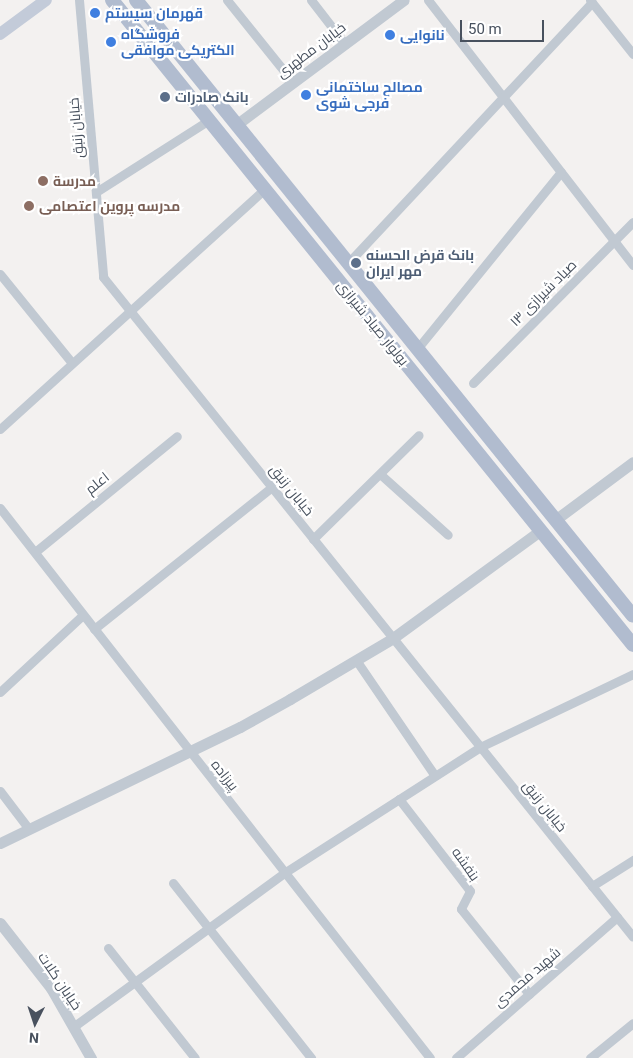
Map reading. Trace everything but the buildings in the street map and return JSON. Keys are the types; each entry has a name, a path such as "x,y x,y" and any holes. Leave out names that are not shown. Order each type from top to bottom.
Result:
{"main road":[{"path":"0,34 46,0"},
{"name":"بولوار صیاد شیرازی","path":"112,0 633,645"},
{"name":"بولوار صیاد شیرازی","path":"136,0 633,616"},
{"path":"540,530 555,520"}],"street":[{"name":"خیابان زنبق","path":"79,0 103,277 633,937"},
{"path":"227,0 293,82"},
{"path":"311,0 345,44"},
{"name":"خیابان مطهری","path":"236,125 404,0"},
{"path":"428,0 633,266"},
{"path":"348,263 591,1 633,54"},
{"path":"96,192 209,120"},
{"path":"417,349 561,172"},
{"path":"0,428 265,189"},
{"name":"صیاد شیرازی ۱۳","path":"473,383 633,222"},
{"path":"0,274 72,364"},
{"path":"314,539 419,435"},
{"name":"اعلم","path":"35,552 177,436"},
{"path":"555,520 633,462"},
{"path":"380,474 448,535"},
{"path":"94,629 272,487"},
{"name":"پیرزاده","path":"0,508 430,1058"},
{"path":"0,843 240,727 356,660 393,638 540,530"},
{"path":"0,692 83,615"},
{"path":"356,660 435,776"},
{"path":"73,1027 284,873 480,747 633,674"},
{"path":"0,791 29,829"},
{"name":"بنفشه","path":"399,799 470,891 461,909 529,994"},
{"path":"592,886 633,860"},
{"path":"172,883 311,1058"},
{"name":"شهید محمدی","path":"456,1058 617,917"},
{"name":"خیابان کلات","path":"0,923 51,988 91,1058"},
{"path":"108,948 195,1058"},
{"path":"590,1058 633,1023"}],"place":[{"name":"قهرمان سیستم","path":"95,13"},
{"name":"نانوایی","path":"390,35"},
{"name":"فروشگاه الکتریکی موافقی","path":"111,42"},
{"name":"مصالح ساختمانی فرجی شوی","path":"306,95"},
{"name":"بانک صادرات","path":"165,97"},
{"name":"مدرسة","path":"43,181"},
{"name":"مدرسه پروین اعتصامی","path":"29,206"},
{"name":"بانک قرض الحسنه مهر ایران","path":"356,263"}]}
